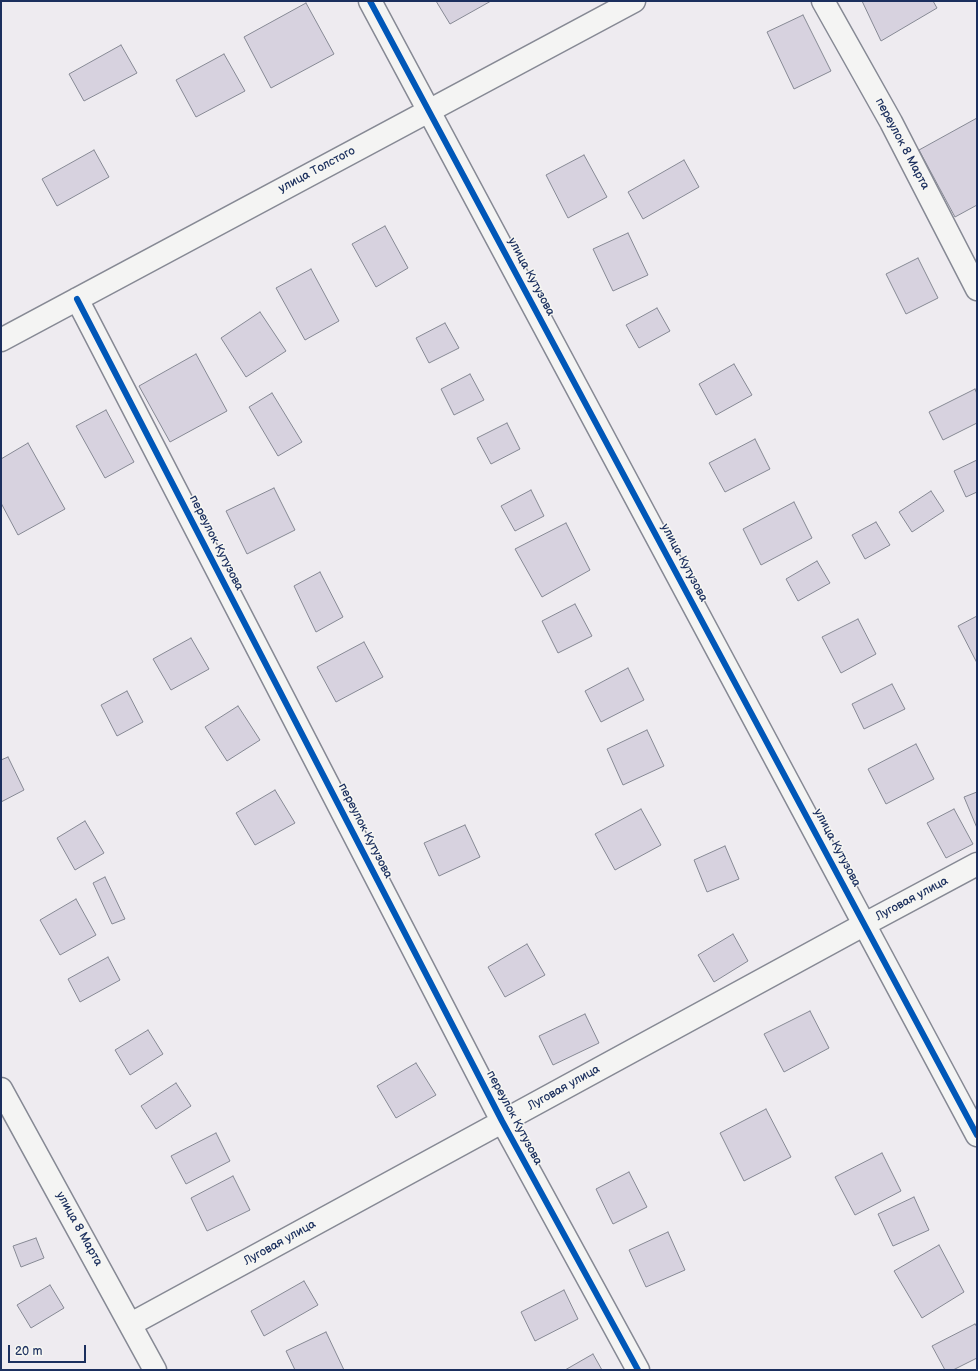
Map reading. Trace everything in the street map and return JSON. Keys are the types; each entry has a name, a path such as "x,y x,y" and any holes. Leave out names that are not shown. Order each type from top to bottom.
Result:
{"street":[{"name":"улица Кутузова","path":"370,1 977,1135"},
{"name":"улица Толстого","path":"1,340 634,1"},
{"name":"переулок 8 Марта","path":"823,1 891,122 977,289"},
{"name":"переулок Кутузова","path":"77,299 502,1121 638,1370"},
{"name":"Луговая улица","path":"131,1324 977,864"},
{"name":"улица 8 Марта","path":"1,1089 155,1370"}],"building":[{"path":"436,1 491,1 450,24"},
{"path":"862,1 933,1 937,8 881,41"},
{"path":"306,3 334,54 271,88 244,37"},
{"path":"803,15 831,71 794,89 767,32"},
{"path":"121,45 137,73 84,101 69,74"},
{"path":"224,54 245,91 196,117 176,80"},
{"path":"977,118 977,205 955,217 919,150"},
{"path":"94,150 109,177 57,206 42,179"},
{"path":"584,155 607,197 568,218 546,175"},
{"path":"684,160 699,187 643,219 628,192"},
{"path":"385,226 408,268 376,287 352,244"},
{"path":"628,233 648,275 613,291 593,249"},
{"path":"918,258 938,298 906,314 886,274"},
{"path":"311,269 339,321 305,340 276,288"},
{"path":"657,308 670,331 639,348 626,325"},
{"path":"260,312 286,351 246,377 221,338"},
{"path":"445,323 459,348 429,363 416,338"},
{"path":"196,354 227,411 170,442 139,386"},
{"path":"734,364 752,395 716,415 699,384"},
{"path":"470,374 484,400 454,415 441,389"},
{"path":"975,389 977,394 977,423 943,440 929,412"},
{"path":"272,393 302,442 278,456 249,407"},
{"path":"106,410 134,462 105,478 76,426"},
{"path":"507,423 520,449 491,464 477,438"},
{"path":"755,439 770,469 725,492 709,463"},
{"path":"28,443 65,509 18,535 1,503 1,459"},
{"path":"977,460 977,492 966,497 954,471"},
{"path":"274,488 295,530 247,554 226,511"},
{"path":"531,490 544,516 515,531 501,506"},
{"path":"931,491 944,511 912,532 899,512"},
{"path":"794,502 812,538 761,565 743,529"},
{"path":"876,522 890,545 865,559 852,535"},
{"path":"566,523 590,570 542,597 515,549"},
{"path":"817,561 830,583 798,601 786,579"},
{"path":"320,572 343,617 316,632 294,586"},
{"path":"575,604 592,636 558,653 542,621"},
{"path":"977,616 977,663 958,626"},
{"path":"858,619 876,654 841,673 822,637"},
{"path":"191,638 209,669 171,690 153,659"},
{"path":"364,642 383,677 336,702 317,667"},
{"path":"628,668 644,700 601,722 585,691"},
{"path":"892,684 905,709 864,729 852,704"},
{"path":"127,691 143,722 117,736 101,705"},
{"path":"238,706 260,740 227,761 205,727"},
{"path":"647,730 664,766 623,785 607,749"},
{"path":"916,744 934,779 886,804 868,769"},
{"path":"8,757 24,790 1,802 1,760"},
{"path":"275,790 295,823 255,845 236,813"},
{"path":"977,792 977,828 964,797"},
{"path":"641,809 661,845 615,870 595,834"},
{"path":"954,809 973,844 946,858 927,823"},
{"path":"85,821 104,853 75,870 57,838"},
{"path":"465,825 480,857 439,876 424,843"},
{"path":"725,846 739,879 707,892 694,860"},
{"path":"105,877 125,919 112,924 93,883"},
{"path":"76,899 96,935 60,955 40,920"},
{"path":"733,934 748,961 714,982 698,955"},
{"path":"527,944 545,975 505,997 488,967"},
{"path":"108,957 120,980 80,1002 68,979"},
{"path":"810,1011 829,1048 784,1072 764,1034"},
{"path":"585,1014 599,1043 553,1065 539,1036"},
{"path":"148,1030 163,1054 130,1075 115,1050"},
{"path":"416,1063 436,1095 396,1118 377,1086"},
{"path":"176,1083 191,1106 156,1129 141,1106"},
{"path":"766,1109 791,1157 744,1181 720,1133"},
{"path":"216,1133 230,1161 186,1184 171,1156"},
{"path":"882,1153 901,1191 855,1215 835,1177"},
{"path":"629,1172 647,1207 613,1224 596,1189"},
{"path":"233,1176 250,1210 207,1231 191,1198"},
{"path":"914,1197 929,1230 893,1246 878,1214"},
{"path":"668,1232 685,1270 646,1287 629,1250"},
{"path":"36,1238 44,1258 21,1267 13,1246"},
{"path":"939,1245 964,1292 922,1318 894,1271"},
{"path":"304,1281 318,1305 264,1336 251,1311"},
{"path":"50,1285 64,1308 31,1328 17,1305"},
{"path":"564,1290 578,1319 535,1341 521,1312"},
{"path":"975,1324 977,1327 977,1358 953,1370 945,1370 932,1346"},
{"path":"326,1332 344,1370 295,1370 286,1351"},
{"path":"593,1354 602,1370 565,1370"}],"cycle path":[{"path":"370,1 977,1135"},
{"path":"77,299 502,1121 638,1370"}]}
